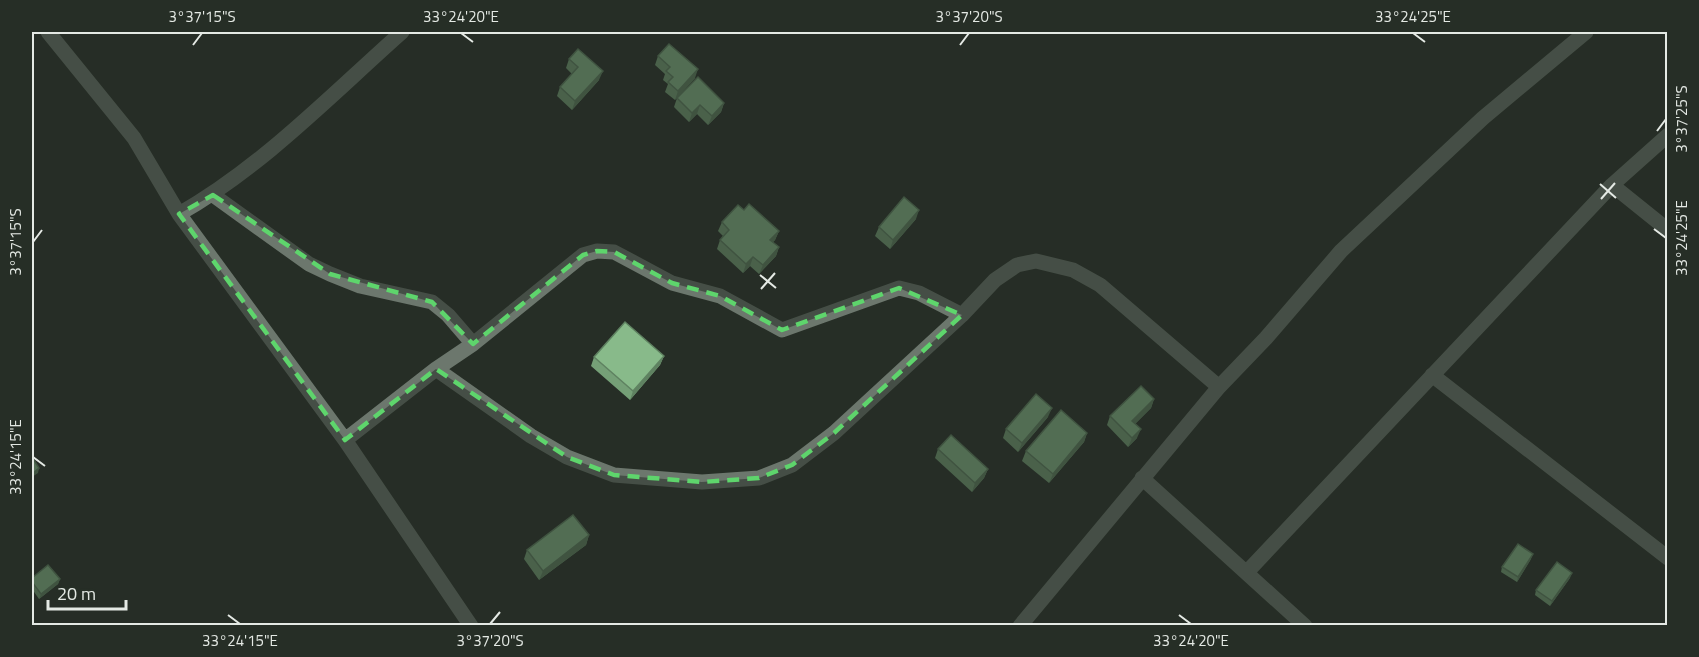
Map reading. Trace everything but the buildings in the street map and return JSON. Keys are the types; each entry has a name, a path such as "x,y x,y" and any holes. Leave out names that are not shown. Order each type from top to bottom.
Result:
{"street":[{"path":"48,32 134,138 179,214 345,440 471,626"},
{"path":"179,214 213,195 279,142 402,32"},
{"path":"1020,626 1218,387 1266,338 1341,251 1483,118 1586,32"},
{"path":"1247,572 1612,184 1668,135"},
{"path":"1612,184 1668,230"},
{"path":"213,195 309,264 360,286 432,302 448,315 473,344"},
{"path":"345,440 436,369 473,344 583,255 597,250 614,252 672,283 720,296 782,330 899,288 919,293 962,315"},
{"path":"436,369 531,436 567,457 614,475 702,482 759,478 792,465 834,433 962,315 995,280 1017,265 1036,261 1072,270 1100,285 1218,387"},
{"path":"1432,375 1668,558"},
{"path":"1142,478 1305,626"}],"highlighted area":[{"path":"213,195 330,274 432,302 473,344 583,255 597,251 614,252 672,283 720,296 782,330 899,288 962,315 834,433 792,465 759,478 702,482 614,475 567,457 436,369 345,440 179,214"}]}
